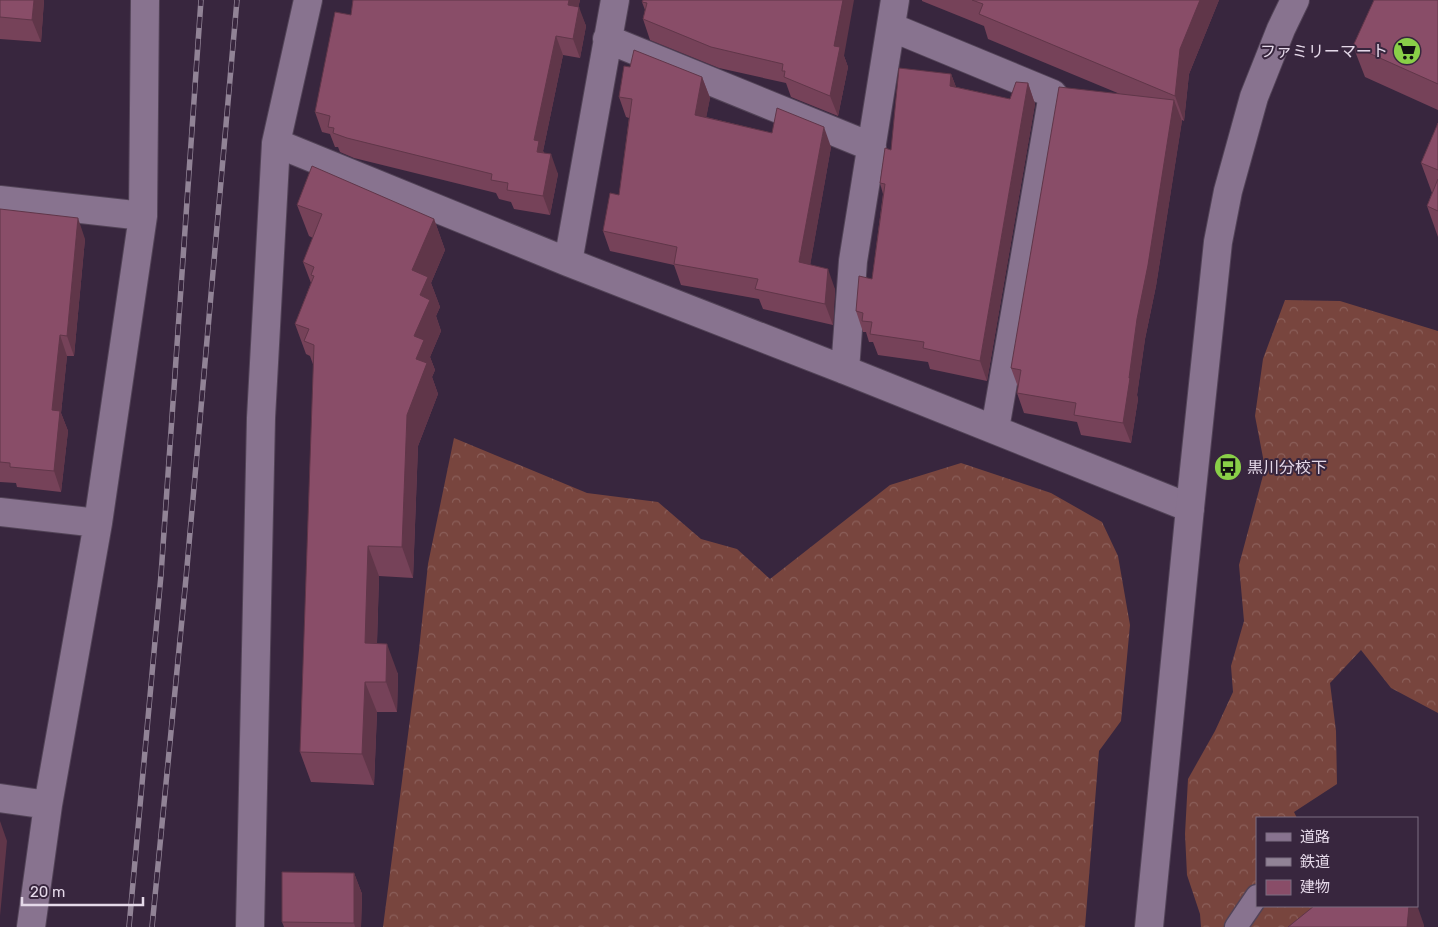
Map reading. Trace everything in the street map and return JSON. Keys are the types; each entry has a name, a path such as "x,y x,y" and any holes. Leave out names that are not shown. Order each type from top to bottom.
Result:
{"street":[{"path":"31,927 48,805 98,523 143,216 145,0"},
{"path":"250,927 261,418 276,143 308,0"},
{"path":"568,262 615,0"},
{"path":"845,370 853,261 895,0"},
{"path":"1149,927 1218,242 1228,191 1254,97 1281,29 1295,0"},
{"path":"891,27 1053,94 995,429"},
{"path":"607,39 872,147"},
{"path":"276,143 568,262 995,429 1190,508"},
{"path":"0,200 143,216"},
{"path":"0,512 98,523"},
{"path":"0,798 48,805"}],"lane":[{"path":"1236,927 1256,897"}],"green space":[{"path":"1285,300 1340,301 1438,331 1438,713 1391,688 1361,650 1330,683 1336,731 1337,784 1294,812 1296,817 1256,817 1256,907 1338,907 1325,927 1201,927 1200,914 1187,875 1185,834 1188,779 1215,731 1233,692 1231,666 1244,621 1239,565 1265,468 1255,416 1263,359"},
{"path":"454,438 587,493 658,502 701,539 737,549 770,579 890,485 961,463 1051,493 1102,522 1118,556 1130,625 1121,721 1099,751 1085,927 383,927 419,650 428,564"}],"building":[{"path":"0,0 34,0 32,20 0,17"},
{"path":"353,0 569,0 568,5 579,7 573,39 556,36 534,140 539,141 537,152 551,154 543,196 507,190 508,183 491,180 492,174 333,133 334,128 328,127 330,116 315,112 335,12 351,15"},
{"path":"643,0 843,0 834,46 840,47 830,96 784,77 785,71 782,71 783,64 711,47 643,19 647,3 642,2"},
{"path":"972,0 1200,0 1180,49 1175,96 979,14 983,4"},
{"name":"ファミリーマート","path":"1374,0 1438,0 1438,84 1353,46"},
{"path":"634,50 702,77 695,115 772,133 777,108 824,127 799,262 828,269 825,304 755,289 758,279 674,264 677,247 603,231 610,193 619,195 632,99 619,97 624,66 630,67"},
{"path":"899,68 951,74 950,86 1010,99 1016,82 1028,83 980,361 923,348 924,342 870,334 872,322 862,321 863,313 856,311 859,276 872,279 885,184 880,183 885,148 891,150"},
{"path":"1059,87 1174,100 1148,265 1137,319 1123,423 1074,415 1076,403 1017,393 1021,370 1011,368"},
{"path":"1438,123 1438,170 1421,163"},
{"path":"312,166 434,219 412,270 428,277 420,295 430,300 414,336 424,340 416,359 427,363 407,415 402,547 368,546 365,643 387,644 386,682 365,682 362,754 300,752 314,345 304,341 309,329 295,324 314,276 311,275 314,267 303,262 322,214 297,205"},
{"path":"1438,179 1438,211 1427,206"},
{"path":"0,209 78,218 67,336 60,335 52,410 60,411 54,471 10,467 10,463 0,462"},
{"path":"282,872 354,873 354,923 282,922"},
{"path":"1313,907 1409,907 1407,927 1288,927"}],"railway":[{"path":"129,927 161,575 201,0"},
{"path":"152,927 186,578 237,0"}],"place":[{"name":"ファミリーマート","path":"1407,51"},
{"name":"黒川分校下","path":"1228,467"}]}
